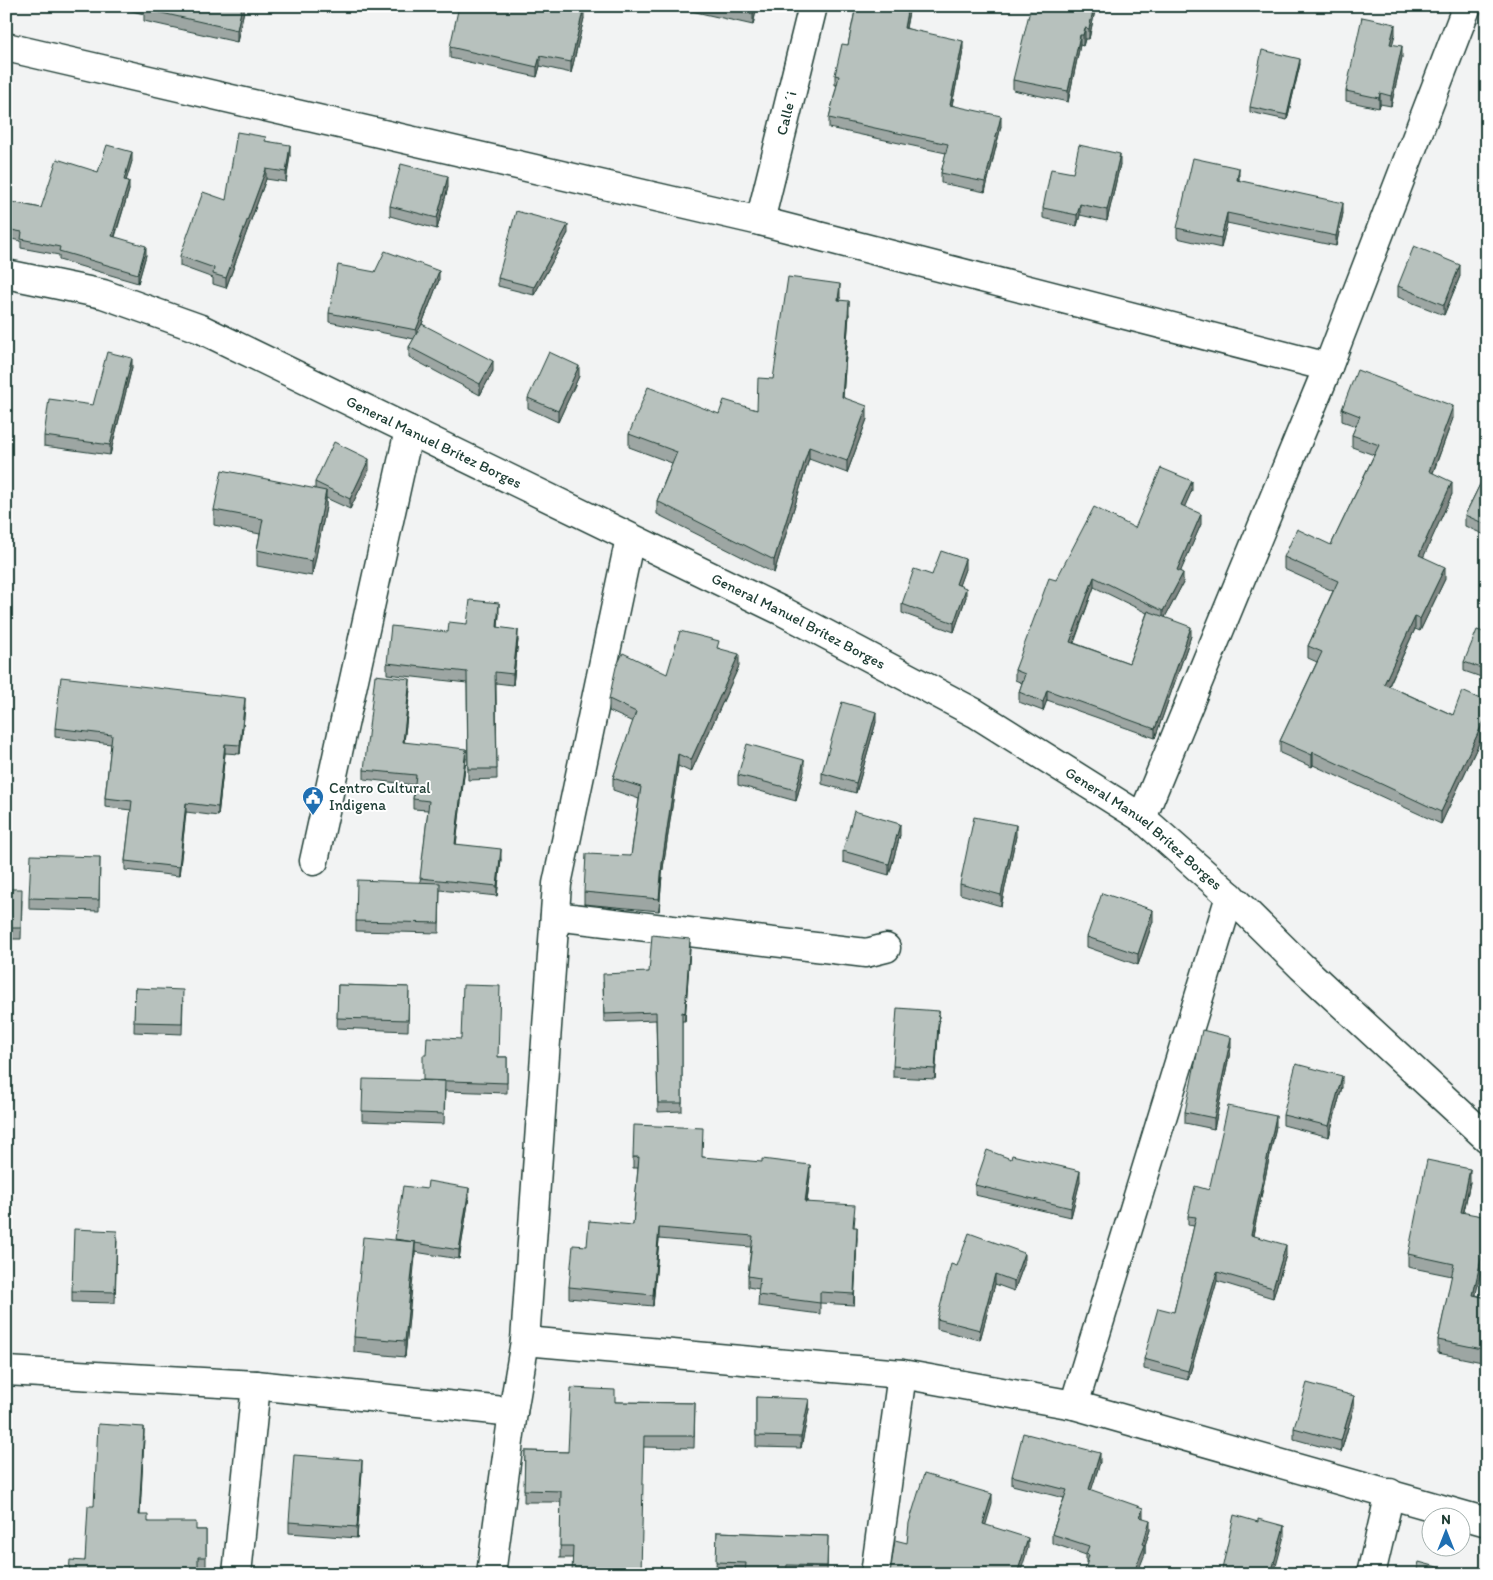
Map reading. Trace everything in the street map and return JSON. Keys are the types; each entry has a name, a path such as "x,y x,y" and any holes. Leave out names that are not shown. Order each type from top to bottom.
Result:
{"street":[{"name":"Calle´i","path":"760,221 813,6"},
{"path":"1142,818 1328,367 1468,6"},
{"path":"6,47 760,221 1328,367"},
{"name":"General Manuel Brítez Borges","path":"6,274 103,294 157,311 201,329 784,612 975,713 1142,818 1230,896 1302,967 1487,1138"},
{"path":"314,861 409,430"},
{"path":"491,1574 513,1412 525,1341 557,884 630,538"},
{"path":"1074,1405 1230,896"},
{"path":"555,916 866,953 886,948"},
{"path":"525,1341 902,1374 1074,1405 1487,1522"},
{"path":"6,1371 256,1385 513,1412"},
{"path":"875,1574 902,1374"},
{"path":"236,1574 256,1385"},
{"path":"1371,1574 1390,1493"}],"building":[{"path":"144,6 242,6 237,30 144,9"},
{"path":"459,6 584,7 571,62 540,56 537,67 450,47"},
{"path":"716,6 754,6 753,14"},
{"path":"856,6 908,6 904,28 963,41 950,105 1001,116 985,182 941,173 948,144 829,118 839,76 835,75 842,44 848,45"},
{"path":"1031,6 1094,6 1089,29 1085,28 1083,35 1080,35 1068,91 1013,80"},
{"path":"1362,17 1395,24 1390,44 1402,46 1391,96 1380,93 1379,98 1346,91"},
{"path":"1262,50 1300,59 1287,115 1250,107"},
{"path":"237,132 266,137 265,141 290,145 286,172 266,169 226,278 213,274 214,268 180,256 203,192 226,200"},
{"path":"107,145 132,152 124,180 129,181 112,236 146,246 138,274 59,251 60,247 21,239 22,232 6,229 6,201 41,208 57,159 98,172"},
{"path":"1079,145 1120,154 1107,210 1080,204 1077,215 1043,208 1051,169 1073,173"},
{"path":"1193,158 1239,168 1237,180 1343,203 1336,236 1227,213 1221,238 1177,228"},
{"path":"401,164 448,176 437,218 390,206"},
{"path":"516,211 568,225 534,287 498,278"},
{"path":"1414,246 1460,265 1444,305 1398,286"},
{"path":"385,251 439,271 416,330 329,313 338,265 375,272"},
{"path":"788,277 840,284 838,300 849,301 842,397 867,406 847,461 809,447 774,560 657,501 677,452 629,434 648,387 719,414 724,400 757,410 758,378 773,379"},
{"path":"422,324 493,361 480,384 409,347"},
{"path":"107,352 132,358 110,445 44,436 49,399 93,405"},
{"path":"549,352 579,366 558,411 528,398"},
{"path":"1357,370 1453,406 1429,471 1452,482 1419,555 1445,567 1420,619 1415,617 1384,684 1453,715 1462,691 1487,702 1487,714 1441,812 1313,752 1312,755 1280,741 1322,652 1308,646 1338,581 1284,557 1297,529 1331,545 1379,445 1352,435 1360,416 1342,409"},
{"path":"334,442 369,459 350,499 315,482"},
{"path":"1161,468 1192,481 1181,505 1201,514 1177,570 1183,573 1163,611 1094,577 1070,642 1129,663 1148,611 1191,627 1155,729 1047,690 1043,702 1019,692 1025,674 1015,670 1049,578 1056,580 1094,507 1135,528"},
{"path":"222,470 326,491 312,561 257,550 263,519 214,510"},
{"path":"1487,470 1487,525 1465,515"},
{"path":"941,551 965,559 956,584 966,588 954,623 902,604 914,569 932,575"},
{"path":"470,600 499,603 497,627 518,630 513,674 495,672 497,769 468,769 467,672 387,663 391,626 448,632 449,622 467,624"},
{"path":"1477,630 1487,633 1487,670 1464,662"},
{"path":"680,631 719,641 717,648 739,654 691,760 678,754 662,863 659,899 584,892 586,854 631,856 641,787 613,778 636,712 609,699 616,667 623,653 667,674"},
{"path":"375,675 410,679 403,742 466,749 455,844 501,849 497,886 420,878 429,801 413,799 416,775 364,770"},
{"path":"61,677 245,698 240,745 225,744 218,807 186,803 179,867 125,861 132,801 105,798 112,735 55,728"},
{"path":"842,702 876,712 856,783 822,773"},
{"path":"747,744 804,760 796,790 738,775"},
{"path":"854,811 900,824 889,864 843,851"},
{"path":"974,817 1016,825 1001,895 960,884"},
{"path":"31,855 100,857 99,900 29,898"},
{"path":"357,880 440,883 439,923 356,921"},
{"path":"6,889 22,889 21,928 6,928"},
{"path":"1102,893 1153,910 1138,954 1087,937"},
{"path":"652,935 690,939 685,1013 682,1012 682,1103 658,1103 656,1012 604,1014 603,974 649,972"},
{"path":"338,985 409,987 408,1020 337,1018"},
{"path":"463,985 500,986 498,1057 507,1057 507,1083 423,1080 423,1055 426,1055 427,1037 461,1039"},
{"path":"135,988 183,990 182,1023 134,1022"},
{"path":"897,1008 939,1011 935,1069 893,1066"},
{"path":"1202,1030 1231,1037 1214,1118 1185,1112"},
{"path":"1296,1064 1342,1076 1329,1126 1283,1115"},
{"path":"363,1079 445,1081 444,1114 362,1111"},
{"path":"1228,1106 1276,1116 1251,1235 1286,1245 1273,1288 1217,1272 1188,1371 1144,1359 1158,1308 1174,1312 1196,1217 1188,1216 1195,1186 1209,1190"},
{"path":"634,1125 703,1128 702,1157 762,1162 762,1159 810,1165 805,1202 855,1205 853,1227 857,1227 854,1294 820,1292 820,1303 758,1295 760,1278 748,1276 753,1236 659,1228 653,1295 569,1287 573,1245 587,1246 589,1221 633,1225 639,1157 633,1157"},
{"path":"987,1150 1011,1159 1012,1155 1080,1171 1071,1208 975,1185"},
{"path":"1427,1160 1470,1169 1461,1212 1487,1217 1487,1233 1473,1295 1487,1298 1487,1350 1438,1340 1454,1264 1408,1254"},
{"path":"428,1181 469,1188 459,1250 395,1239 403,1186 427,1189"},
{"path":"74,1229 117,1231 115,1292 72,1291"},
{"path":"969,1233 1024,1253 1014,1281 995,1274 980,1330 937,1319 951,1264 957,1266"},
{"path":"363,1237 415,1242 405,1341 354,1337"},
{"path":"1307,1383 1354,1396 1341,1441 1294,1428"},
{"path":"571,1388 615,1390 615,1402 695,1403 694,1436 644,1436 641,1574 572,1574 573,1546 560,1546 561,1491 524,1490 525,1451 568,1452"},
{"path":"756,1397 809,1399 801,1437 756,1436"},
{"path":"98,1424 144,1427 139,1515 148,1515 148,1522 196,1522 196,1530 206,1530 206,1557 198,1557 198,1574 69,1574 70,1560 85,1561 88,1506 94,1506"},
{"path":"1023,1433 1100,1453 1089,1489 1143,1508 1140,1517 1150,1520 1143,1544 1145,1545 1133,1574 1084,1574 1089,1555 1086,1554 1089,1546 1052,1534 1067,1490 1012,1476"},
{"path":"294,1455 362,1460 357,1527 289,1522"},
{"path":"924,1474 992,1494 983,1524 1028,1538 1017,1574 890,1574 895,1540 907,1543 909,1523"},
{"path":"1234,1515 1258,1522 1258,1519 1284,1526 1271,1574 1221,1574"},
{"path":"717,1532 828,1536 827,1566 787,1565 786,1574 745,1574 746,1563 716,1562"},
{"path":"1419,1562 1463,1574 1416,1574"}],"place":[{"name":"Centro Cultural Indigena","path":"313,816"}]}
